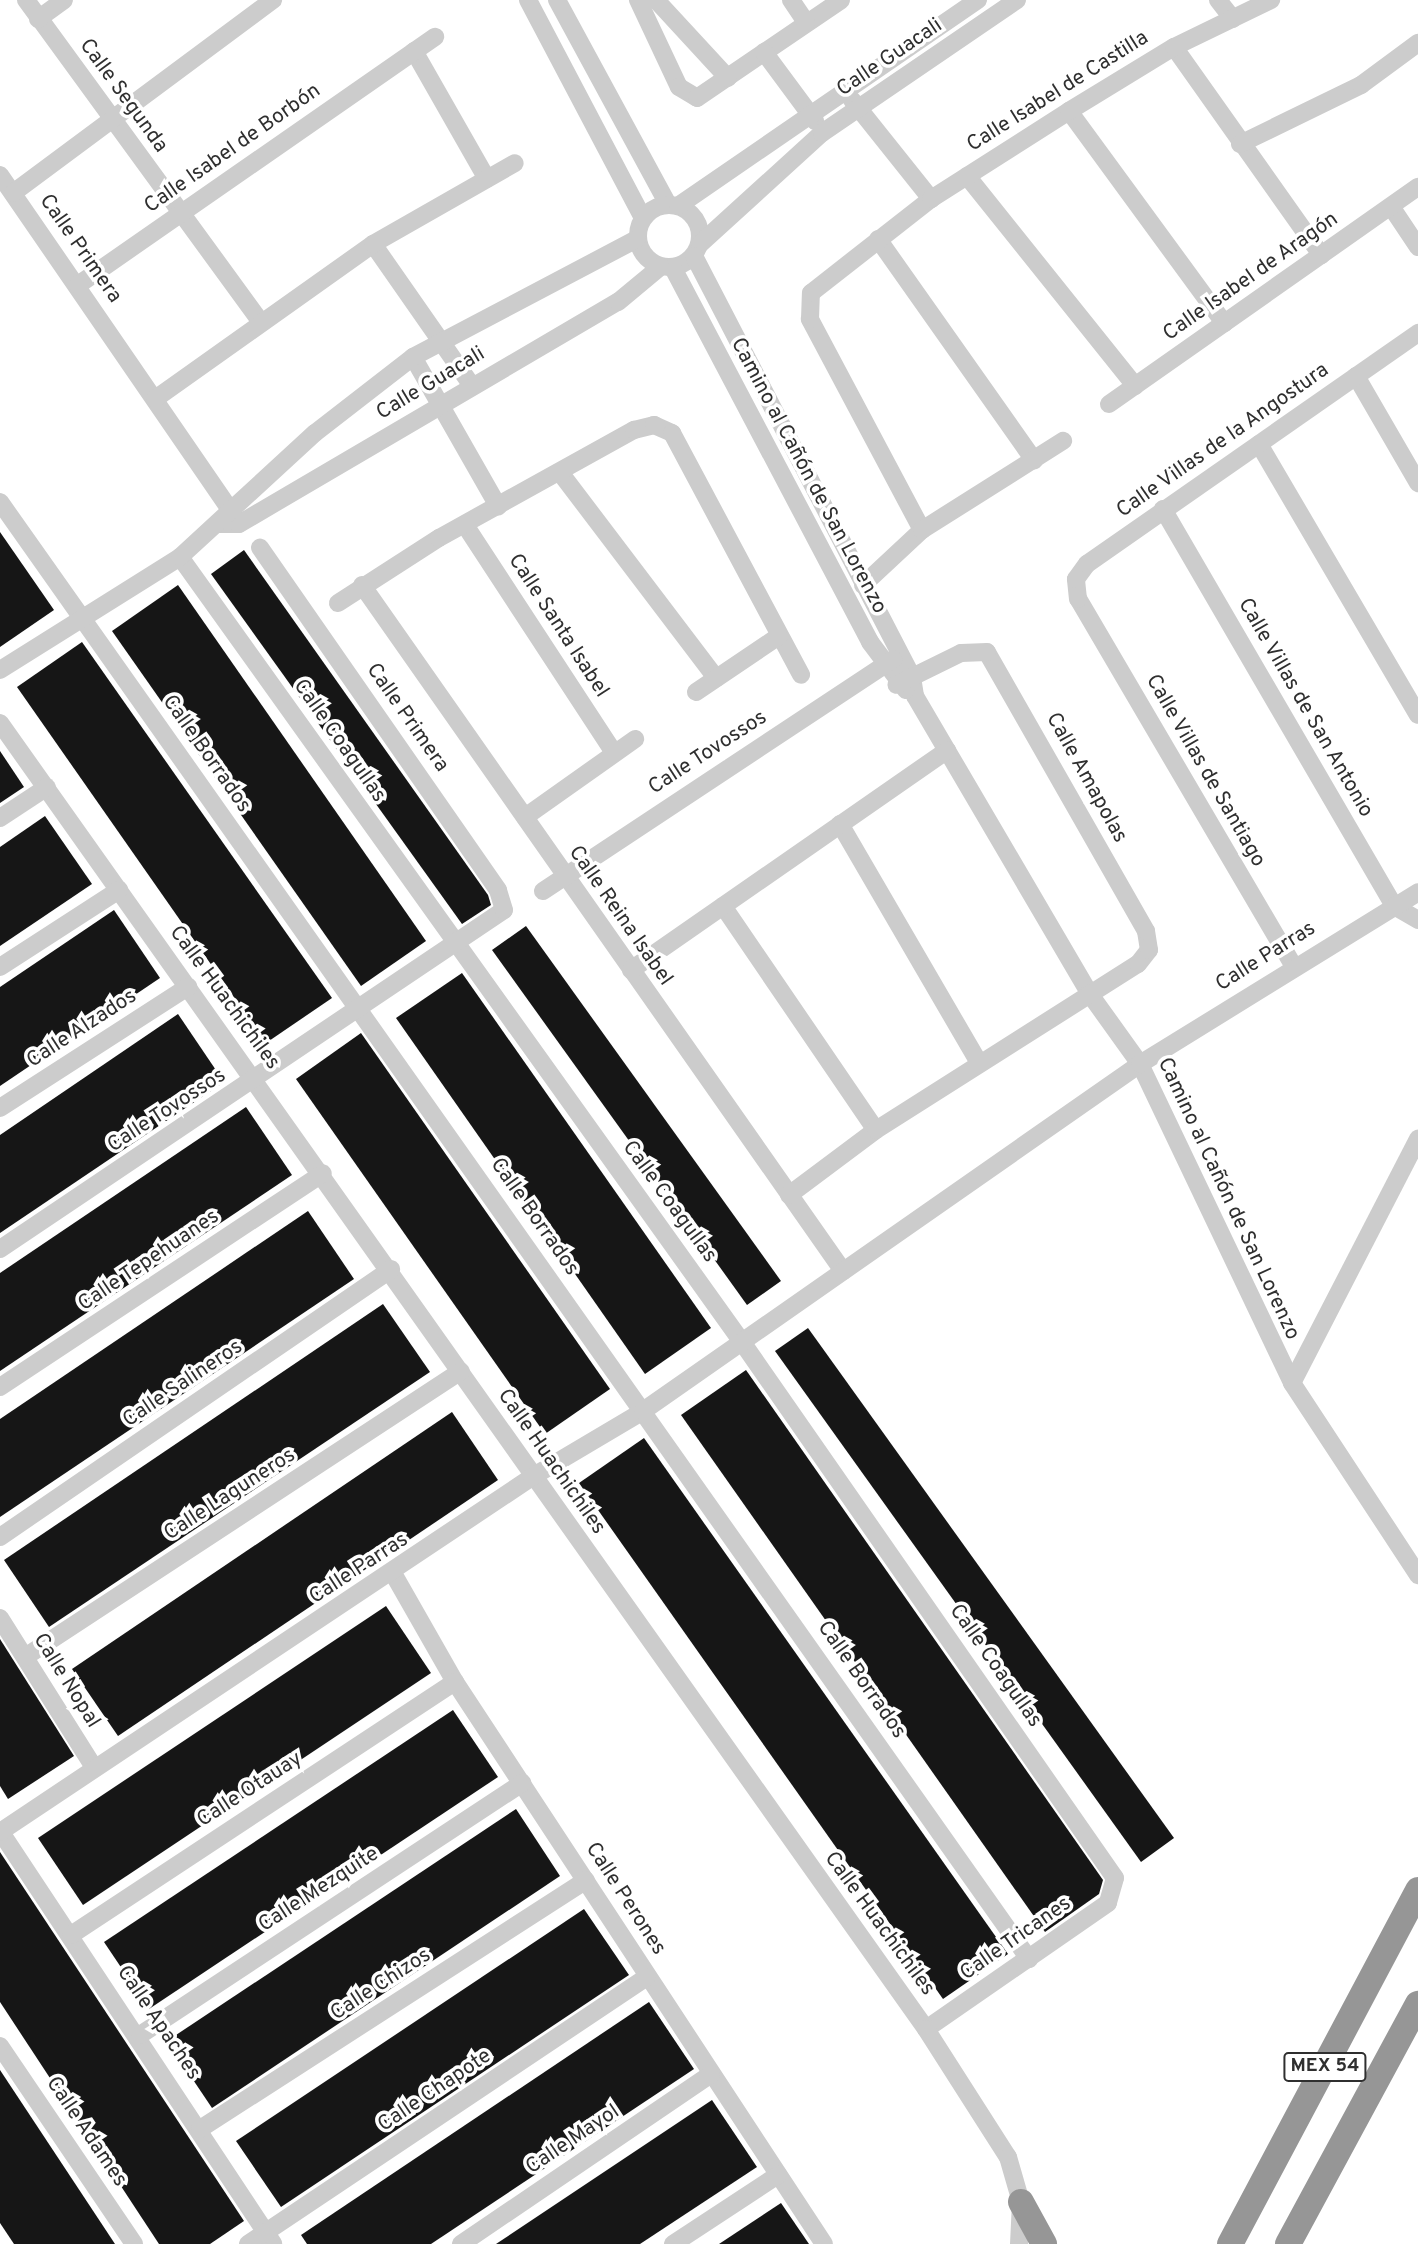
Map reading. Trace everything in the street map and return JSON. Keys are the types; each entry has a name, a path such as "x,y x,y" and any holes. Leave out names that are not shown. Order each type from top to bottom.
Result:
{"highway":[{"name":"MEX 54","path":"1230,2244 1418,1890"},
{"name":"MEX 54","path":"1288,2244 1418,2004"},
{"path":"1385,2065 1418,2045"},
{"path":"1021,2202 1044,2244"},
{"path":"1214,2244 1244,2221"}],"street":[{"name":"Calle Segunda","path":"26,0 259,320"},
{"path":"38,19 64,0"},
{"path":"13,193 109,117 273,0"},
{"path":"528,0 643,218 637,239 641,251 666,267 697,250 697,221 673,205 557,0"},
{"path":"638,0 679,87 697,98 709,93 806,22 841,0"},
{"path":"656,0 728,78"},
{"path":"791,0 806,22"},
{"name":"Calle Guacali","path":"673,205 809,111 978,0"},
{"name":"Calle Guacali","path":"697,250 822,133 1017,0"},
{"path":"1218,0 1233,19"},
{"name":"Calle Isabel de Castilla","path":"922,530 807,306 817,286 931,199 1069,111 1174,47 1271,0"},
{"name":"Calle Isabel de Borbón","path":"78,285 436,37"},
{"path":"1240,144 1361,85 1418,43"},
{"path":"1174,47 1321,255"},
{"path":"414,51 487,179"},
{"path":"764,52 809,111 822,133"},
{"path":"843,90 931,199"},
{"path":"1069,111 1224,323"},
{"path":"155,399 259,320 373,244 515,163"},
{"name":"Calle Primera","path":"0,175 78,285 239,524"},
{"path":"967,176 1135,386"},
{"name":"Calle Isabel de Aragón","path":"1109,404 1392,208 1418,187"},
{"path":"643,218 673,205"},
{"path":"1392,208 1418,247"},
{"name":"Calle Guacali","path":"0,670 180,557 217,524 229,508 413,357 444,338 637,239"},
{"path":"878,239 1034,460"},
{"path":"373,244 444,338 472,386"},
{"name":"Camino al Cañón de San Lorenzo","path":"697,250 863,585 892,660"},
{"name":"Calle Guacali","path":"239,524 618,302 666,267"},
{"name":"Camino al Cañón de San Lorenzo","path":"666,267 904,681 1089,993 1140,1064 1292,1383 1418,1575"},
{"name":"Calle Villas de la Angostura","path":"1078,599 1081,570 1163,509 1418,333"},
{"path":"413,357 498,506"},
{"path":"1356,376 1418,483"},
{"path":"338,603 362,585 498,506 562,475 634,430 665,427 801,675"},
{"path":"863,585 922,530 1063,441"},
{"path":"1259,444 1418,715"},
{"path":"275,470 289,493"},
{"path":"562,475 716,678"},
{"name":"Calle Borrados","path":"0,502 1029,1959"},
{"name":"Calle Villas de San Antonio","path":"1163,509 1394,906 1418,920"},
{"path":"217,524 239,524"},
{"name":"Calle Santa Isabel","path":"465,525 614,753"},
{"name":"Calle Primera","path":"260,547 502,896 505,906 497,916"},
{"name":"Calle Coagullas","path":"180,557 742,1342 1115,1878"},
{"name":"Calle Reina Isabel","path":"362,585 525,817 563,876 843,1272"},
{"name":"Calle Villas de Santiago","path":"1078,599 1293,965"},
{"path":"696,692 779,636"},
{"name":"Calle Amapolas","path":"904,681 970,650 993,659 1146,931 1145,957 1089,993"},
{"name":"Calle Tovossos","path":"543,891 892,660"},
{"name":"Calle Huachichiles","path":"0,723 323,1173 532,1477 926,2029 995,2133 1021,2202 1019,2244"},
{"path":"525,817 635,739"},
{"path":"631,970 947,750"},
{"path":"0,818 47,787"},
{"path":"840,824 979,1063"},
{"path":"0,967 119,890"},
{"name":"Calle Parras","path":"0,1832 94,1767 394,1575 532,1477 643,1411 1140,1064 1293,965 1418,892"},
{"path":"723,906 876,1130"},
{"name":"Calle Tovossos","path":"0,1249 361,1012 497,916"},
{"name":"Calle Alzados","path":"0,1108 188,987"},
{"path":"789,1195 876,1130 1089,993"},
{"path":"1292,1383 1418,1139"},
{"name":"Calle Tepehuanes","path":"0,1387 323,1173"},
{"name":"Calle Salineros","path":"0,1537 391,1269"},
{"name":"Calle Laguneros","path":"24,1657 461,1371"},
{"name":"Calle Perones","path":"394,1575 455,1682 824,2244"},
{"name":"Calle Nopal","path":"0,1618 94,1767"},
{"name":"Calle Otauay","path":"71,1935 455,1682"},
{"name":"Calle Mezquite","path":"140,2035 522,1783"},
{"name":"Calle Apaches","path":"0,1832 140,2035 269,2238"},
{"name":"Calle Tricanes","path":"926,2029 1108,1903 1115,1878"},
{"name":"Calle Chizos","path":"200,2129 586,1880"},
{"name":"Calle Chapote","path":"248,2244 269,2238 647,1977"},
{"name":"Calle Adames","path":"0,2046 134,2244"},
{"name":"Calle Mayol","path":"460,2244 711,2074"},
{"path":"673,2244 778,2175"}],"building":[{"path":"0,532 54,610 0,647"},
{"path":"244,550 488,895 491,905 462,924 211,574"},
{"path":"178,585 426,941 361,986 112,631"},
{"path":"82,642 332,998 266,1043 17,687"},
{"path":"0,751 24,787 0,803"},
{"path":"45,816 92,884 0,946 0,847"},
{"path":"114,910 160,978 0,1086 0,987"},
{"path":"526,926 781,1281 747,1305 492,950"},
{"path":"462,973 711,1328 645,1374 396,1018"},
{"path":"178,1014 224,1082 0,1233 0,1135"},
{"path":"361,1033 610,1389 545,1434 296,1079"},
{"path":"246,1107 292,1175 0,1371 0,1273"},
{"path":"308,1211 354,1279 0,1517 0,1419"},
{"path":"383,1304 430,1372 49,1627 4,1560"},
{"path":"808,1328 1174,1838 1141,1862 775,1351"},
{"path":"746,1370 1103,1880 1099,1894 1045,1932 681,1415"},
{"path":"452,1412 498,1480 118,1736 72,1669"},
{"path":"644,1438 1008,1954 943,1999 579,1483"},
{"path":"386,1606 431,1673 83,1905 38,1838"},
{"path":"0,1639 74,1756 8,1799 0,1786"},
{"path":"453,1710 498,1777 149,2009 104,1942"},
{"path":"516,1809 560,1876 212,2108 167,2041"},
{"path":"0,1852 244,2221 210,2244 159,2244 0,2002"},
{"path":"584,1909 629,1975 281,2207 236,2141"},
{"path":"649,2002 694,2069 431,2244 307,2244 301,2235"},
{"path":"0,2070 115,2244 14,2244 0,2223"},
{"path":"712,2100 757,2167 640,2244 496,2244"},
{"path":"781,2203 809,2244 719,2244"}]}
